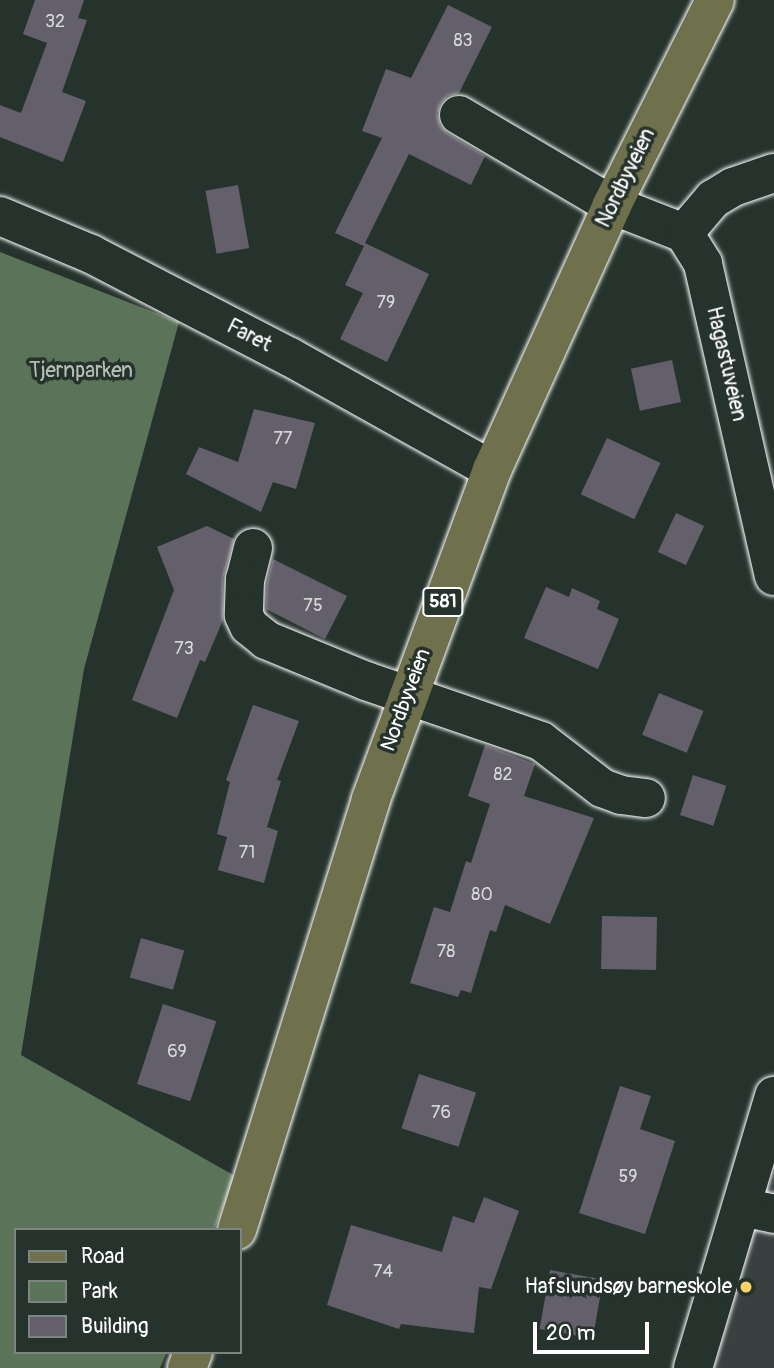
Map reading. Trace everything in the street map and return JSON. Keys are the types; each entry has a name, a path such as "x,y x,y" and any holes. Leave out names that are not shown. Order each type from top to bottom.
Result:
{"main road":[{"name":"Nordbyveien","path":"238,1228 370,799 492,470 612,205 709,2"}],"street":[{"path":"459,115 612,205 684,233 713,199 733,187 774,173"},
{"name":"Faret","path":"0,216 126,272 290,357 492,470"},
{"name":"Hagastuveien","path":"684,233 703,264 771,551"},
{"path":"253,548 243,599 244,615 249,626 266,640 293,653 541,741 603,788 621,795 646,798"},
{"path":"693,1368 758,1210 774,1096"}],"shaded area":[{"name":"Hafslundsøy barneskole","path":"774,1096 774,1368 693,1368"}],"green space":[{"name":"Tjernparken","path":"0,252 179,322 84,669 21,1055 235,1176 215,1228 14,1228 14,1354 166,1354 160,1368 0,1368"}],"building":[{"path":"35,0 84,0 78,18 87,20 62,92 86,101 63,162 0,137 0,105 21,113 47,43 23,34"},
{"path":"448,5 492,27 459,93 448,96 441,103 437,114 440,125 447,133 485,156 471,185 409,154 365,243 429,274 387,362 340,339 363,293 345,285 364,246 335,233 382,138 362,131 386,69 411,78"},
{"path":"238,185 249,248 217,254 206,191"},
{"path":"672,360 681,402 640,411 631,369"},
{"path":"254,409 315,423 296,489 273,482 261,512 186,474 199,447 238,462"},
{"path":"607,438 660,463 634,519 581,494"},
{"path":"676,513 704,526 686,565 658,552"},
{"path":"207,526 234,539 223,578 223,620 205,662 200,660 177,718 132,700 174,590 157,547"},
{"path":"273,559 347,596 325,639 266,609 267,582"},
{"path":"546,587 569,597 572,588 600,601 597,609 619,619 598,669 524,638"},
{"path":"659,693 704,711 687,753 642,735"},
{"path":"253,705 299,721 277,780 281,781 267,827 278,831 264,883 218,870 227,837 217,834 230,782 226,780"},
{"path":"485,745 535,764 524,796 594,818 550,924 505,905 496,932 490,930 471,993 461,990 458,997 410,983 434,907 450,912 466,861 471,863 490,804 468,796"},
{"path":"693,775 726,786 713,826 680,815"},
{"path":"602,916 657,917 656,970 601,969"},
{"path":"141,938 184,950 173,990 130,977"},
{"path":"163,1004 216,1021 190,1101 137,1084"},
{"path":"419,1074 476,1093 458,1147 401,1128"},
{"path":"620,1086 651,1096 640,1129 675,1141 645,1234 579,1213"},
{"path":"484,1197 519,1211 491,1289 479,1287 474,1333 401,1324 399,1329 327,1305 351,1225 442,1252 453,1216 474,1223"},
{"path":"550,1270 603,1279 593,1338 540,1329"}],"place":[{"name":"Hafslundsøy barneskole","path":"746,1287"}]}
